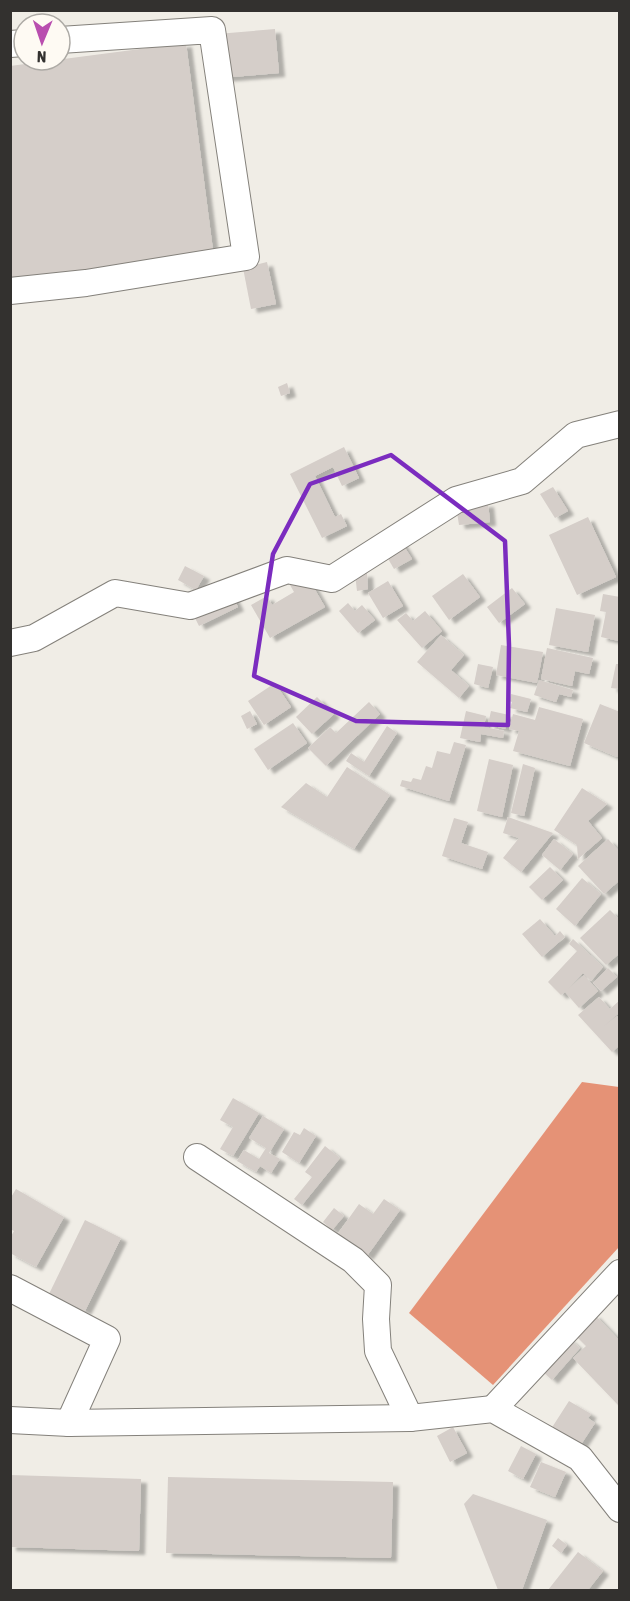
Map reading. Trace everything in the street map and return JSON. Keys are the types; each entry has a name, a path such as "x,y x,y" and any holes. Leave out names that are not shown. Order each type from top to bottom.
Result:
{"street":[{"path":"10,291 86,283 246,257 212,30 72,39"},
{"path":"10,643 34,638 115,593 190,606 287,570 332,579 456,500 522,481 576,435 620,424"},
{"path":"197,1157 353,1260 378,1285 376,1319 378,1351 410,1418"},
{"path":"493,1409 620,1273"},
{"path":"10,1288 107,1339 69,1423"},
{"path":"10,1420 69,1423 410,1418 493,1409 580,1458 620,1509"}],"highlighted area":[{"path":"391,455 505,541 509,645 508,725 356,721 254,676 273,554 310,484"}],"shaded area":[{"path":"582,1082 619,1087 619,1247 493,1385 409,1313"}],"building":[{"path":"275,29 279,73 221,78 217,34"},
{"path":"186,43 214,258 10,284 10,66 12,66 12,72 72,72 72,58"},
{"path":"267,262 276,304 251,309 243,268"},
{"path":"287,383 290,393 281,396 278,387"},
{"path":"344,447 359,478 342,486 333,467 315,476 335,517 341,514 347,526 322,538 290,474"},
{"path":"553,487 568,511 555,518 540,494"},
{"path":"488,503 490,522 459,525 456,506"},
{"path":"588,517 616,577 577,595 549,535"},
{"path":"400,540 412,559 394,569 383,550"},
{"path":"185,566 204,576 196,590 178,580"},
{"path":"367,573 368,589 357,591 355,574"},
{"path":"463,574 480,597 449,620 432,596"},
{"path":"307,576 325,607 270,638 251,605 267,596 272,605 294,592 290,585"},
{"path":"388,581 403,606 383,618 368,593"},
{"path":"512,588 525,604 499,623 487,607"},
{"path":"603,594 620,597 619,641 601,637 606,612 600,611"},
{"path":"232,595 238,607 199,626 193,614"},
{"path":"348,603 355,611 362,605 375,620 358,633 339,611"},
{"path":"556,608 595,615 588,652 549,645"},
{"path":"425,611 442,631 422,648 397,620 406,613 413,621"},
{"path":"441,635 464,655 451,670 469,686 459,698 417,662"},
{"path":"501,645 543,652 537,683 496,675"},
{"path":"547,648 593,658 589,674 575,671 572,686 541,679"},
{"path":"478,664 493,667 488,688 474,684"},
{"path":"616,664 620,664 620,689 611,688"},
{"path":"539,680 573,690 571,697 559,694 556,702 534,695"},
{"path":"275,683 291,707 264,725 248,701"},
{"path":"511,694 531,699 527,712 510,708"},
{"path":"317,697 334,714 312,734 296,717"},
{"path":"369,702 380,714 326,766 308,748 330,727 336,733"},
{"path":"600,704 620,712 620,751 617,757 584,743"},
{"path":"539,707 583,719 570,766 513,751 519,731 509,729 513,714 535,720"},
{"path":"250,711 257,724 247,729 241,716"},
{"path":"466,711 486,716 484,727 504,731 503,738 481,734 480,742 460,738"},
{"path":"491,711 509,715 505,729 488,724"},
{"path":"293,723 307,743 268,770 254,749"},
{"path":"387,726 397,733 369,776 346,761 351,753 364,762"},
{"path":"454,742 466,745 449,801 400,786 402,780 411,782 413,778 421,780 426,766 432,768 437,751 450,754"},
{"path":"489,759 513,765 502,817 477,811"},
{"path":"523,764 535,768 524,816 511,813"},
{"path":"347,767 390,795 354,849 281,807 306,783 327,797"},
{"path":"582,788 607,804 588,821 602,838 578,859 577,845 554,830"},
{"path":"508,817 553,833 521,872 503,858 519,838 503,833"},
{"path":"454,818 468,822 461,843 488,852 482,869 442,856"},
{"path":"554,839 573,854 560,870 542,855"},
{"path":"608,839 620,852 620,880 604,894 578,866"},
{"path":"550,867 563,880 542,900 529,887"},
{"path":"582,878 601,894 575,926 556,909"},
{"path":"610,910 620,920 620,953 606,965 580,938"},
{"path":"540,919 555,936 560,931 565,937 542,957 522,934"},
{"path":"573,939 603,967 591,981 583,973 568,989 584,975 598,991 579,1008 565,992 561,995 548,982 577,951 569,944"},
{"path":"608,968 617,977 601,991 593,983"},
{"path":"599,997 610,1009 620,1000 620,1012 604,1026 617,1016 620,1019 620,1045 612,1052 578,1015"},
{"path":"233,1098 259,1113 233,1156 220,1149 233,1127 220,1120"},
{"path":"263,1116 284,1129 269,1153 280,1159 271,1173 260,1166 256,1172 237,1161 244,1150 259,1159 266,1148 249,1138"},
{"path":"304,1128 316,1136 299,1163 282,1152 294,1132 300,1135"},
{"path":"325,1146 340,1158 302,1205 294,1199 312,1177 305,1172"},
{"path":"16,1189 64,1217 36,1267 10,1253 10,1238 14,1231 10,1229 10,1199"},
{"path":"384,1199 400,1210 367,1256 337,1235 359,1204 373,1214"},
{"path":"334,1208 344,1216 332,1230 323,1222"},
{"path":"85,1220 121,1238 85,1311 49,1294"},
{"path":"594,1314 620,1341 620,1404 618,1405 573,1358 586,1346 574,1334"},
{"path":"568,1338 580,1348 552,1380 540,1369"},
{"path":"569,1401 591,1414 588,1418 595,1423 580,1446 551,1429"},
{"path":"453,1427 467,1453 450,1462 437,1436"},
{"path":"521,1446 536,1454 523,1479 508,1471"},
{"path":"541,1462 566,1472 555,1497 530,1487"},
{"path":"10,1475 141,1479 139,1551 10,1547"},
{"path":"168,1477 393,1482 391,1558 166,1553"},
{"path":"473,1494 547,1520 522,1590 498,1590 464,1504"},
{"path":"558,1538 567,1545 561,1553 552,1546"},
{"path":"578,1552 603,1571 588,1590 548,1590"}]}
